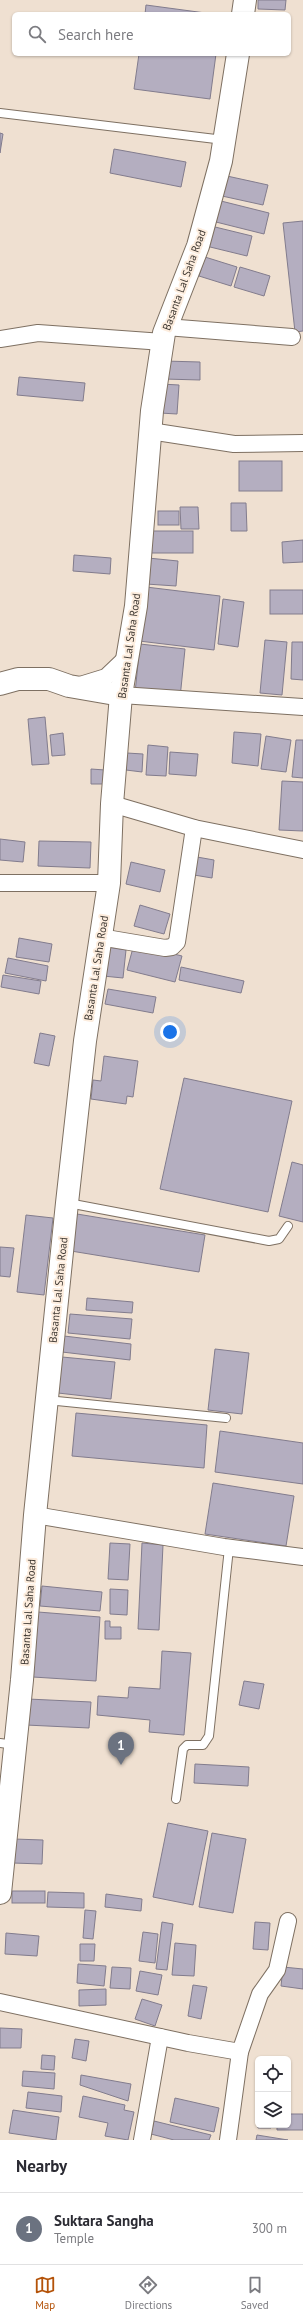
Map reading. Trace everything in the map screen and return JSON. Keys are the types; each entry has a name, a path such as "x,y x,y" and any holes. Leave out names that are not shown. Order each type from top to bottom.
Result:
{"main road":[{"path":"243,12 245,0"},
{"name":"Basanta Lal Saha Road","path":"0,1892 8,1744 35,1515 84,1041 109,883 112,804 121,695 136,606 150,431 164,335 198,246 224,140 238,56"},
{"path":"0,684 18,679 49,679 69,686 121,695"}],"street":[{"path":"0,339 38,333 292,337"},
{"path":"150,431 234,444 303,443"},
{"path":"69,686 98,681 106,677 128,656"},
{"path":"121,695 303,707"},
{"path":"112,804 194,828 303,850"},
{"path":"100,937 165,948 172,947 177,942 194,828"},
{"path":"0,883 109,883"},
{"path":"35,1515 229,1548 303,1557"},
{"path":"228,2140 240,2052 260,1994 277,1970 288,1920"},
{"path":"0,2002 240,2052"},
{"path":"142,2140 160,2036"}],"lane":[{"path":"0,113 224,140"},
{"path":"67,1203 269,1241 279,1239 288,1226"},
{"path":"46,1400 226,1418"},
{"path":"176,1799 183,1749 186,1745 203,1745 209,1736 229,1548"}],"building":[{"path":"258,0 286,0 285,10 258,9"},
{"path":"146,5 198,12 145,12"},
{"path":"139,56 216,56 210,99 134,89"},
{"path":"0,133 3,134 0,153"},
{"path":"114,149 186,162 181,187 110,173"},
{"path":"227,176 268,185 263,205 222,196"},
{"path":"217,200 269,213 264,234 212,221"},
{"path":"303,221 303,331 295,332 283,223"},
{"path":"211,226 252,236 247,256 206,246"},
{"path":"205,257 237,267 231,286 199,276"},
{"path":"240,267 270,276 264,296 234,287"},
{"path":"164,361 200,362 200,380 164,379"},
{"path":"19,377 85,383 83,401 17,395"},
{"path":"161,384 179,385 177,414 160,413"},
{"path":"239,461 282,461 282,491 239,491"},
{"path":"231,503 246,503 247,531 231,531"},
{"path":"180,507 198,507 199,529 181,529"},
{"path":"158,511 179,511 179,525 158,525"},
{"path":"148,531 193,531 193,553 148,553"},
{"path":"303,540 303,562 283,563 282,542"},
{"path":"74,555 111,558 110,574 73,571"},
{"path":"148,558 178,561 176,586 146,584"},
{"path":"146,587 220,596 214,650 139,641"},
{"path":"270,590 303,590 303,614 270,614"},
{"path":"223,599 244,602 238,647 218,644"},
{"path":"265,640 287,642 282,695 260,693"},
{"path":"292,642 303,642 303,680 291,679"},
{"path":"140,644 185,649 180,698 135,693"},
{"path":"45,717 49,764 32,765 28,719"},
{"path":"234,732 261,734 258,766 232,763"},
{"path":"63,733 65,755 52,756 50,735"},
{"path":"266,736 291,740 286,772 261,769"},
{"path":"296,740 303,740 303,778 292,777"},
{"path":"148,745 168,747 166,776 146,775"},
{"path":"170,752 198,754 196,776 169,774"},
{"path":"127,753 143,754 142,772 126,770"},
{"path":"91,769 105,770 105,784 91,784"},
{"path":"282,781 303,782 303,831 279,830"},
{"path":"0,839 25,842 23,862 0,860"},
{"path":"39,841 91,842 90,868 38,866"},
{"path":"197,857 214,860 212,878 194,875"},
{"path":"131,862 165,870 160,892 126,884"},
{"path":"140,905 170,914 164,934 134,926"},
{"path":"19,938 52,944 49,962 16,957"},
{"path":"134,944 182,956 175,982 127,970"},
{"path":"106,947 126,950 123,978 103,976"},
{"path":"8,958 48,966 46,981 5,973"},
{"path":"181,967 244,981 241,993 179,980"},
{"path":"3,975 41,981 39,994 1,987"},
{"path":"108,989 156,997 153,1013 105,1004"},
{"path":"40,1033 55,1036 49,1066 34,1063"},
{"path":"104,1056 138,1061 133,1097 127,1096 126,1104 91,1099 93,1080 101,1081"},
{"path":"184,1078 292,1101 268,1212 160,1189"},
{"path":"292,1162 303,1165 303,1222 279,1216"},
{"path":"77,1214 205,1235 199,1272 71,1251"},
{"path":"26,1215 53,1218 44,1295 17,1292"},
{"path":"0,1247 14,1248 10,1277 0,1276"},
{"path":"87,1298 133,1302 132,1313 86,1310"},
{"path":"70,1314 132,1319 130,1339 68,1333"},
{"path":"64,1336 131,1344 130,1360 62,1352"},
{"path":"215,1349 249,1353 242,1414 208,1410"},
{"path":"62,1357 115,1362 111,1399 58,1393"},
{"path":"76,1413 207,1425 204,1468 72,1456"},
{"path":"220,1431 303,1443 303,1484 215,1472"},
{"path":"213,1483 294,1496 286,1546 205,1534"},
{"path":"110,1543 130,1544 128,1580 108,1579"},
{"path":"142,1543 163,1545 159,1630 138,1629"},
{"path":"42,1586 102,1592 100,1611 40,1606"},
{"path":"110,1589 128,1590 127,1615 110,1614"},
{"path":"38,1612 100,1617 96,1681 33,1677"},
{"path":"105,1621 110,1621 110,1627 121,1627 121,1639 105,1639"},
{"path":"162,1651 191,1653 184,1735 149,1732 150,1720 97,1715 98,1696 128,1698 129,1687 160,1689"},
{"path":"244,1681 264,1684 259,1709 239,1705"},
{"path":"28,1699 91,1702 89,1728 26,1725"},
{"path":"195,1764 249,1767 248,1786 194,1783"},
{"path":"168,1823 208,1831 193,1905 153,1897"},
{"path":"212,1833 246,1839 233,1913 199,1907"},
{"path":"14,1839 43,1840 42,1864 13,1863"},
{"path":"12,1891 45,1891 45,1903 12,1903"},
{"path":"48,1892 84,1893 84,1908 47,1907"},
{"path":"106,1894 142,1899 141,1911 105,1907"},
{"path":"85,1910 96,1911 93,1939 83,1938"},
{"path":"162,1922 173,1924 167,1970 156,1969"},
{"path":"255,1922 270,1923 268,1950 253,1949"},
{"path":"143,1932 158,1934 155,1963 139,1961"},
{"path":"6,1933 39,1936 37,1956 5,1954"},
{"path":"175,1943 196,1945 194,1976 172,1975"},
{"path":"80,1944 95,1944 94,1961 80,1961"},
{"path":"78,1964 106,1966 104,1986 77,1983"},
{"path":"112,1967 131,1968 130,1989 110,1988"},
{"path":"283,1967 303,1969 303,1989 281,1986"},
{"path":"140,1971 162,1975 158,1995 136,1991"},
{"path":"193,1985 207,1987 201,2019 188,2016"},
{"path":"106,1989 106,2005 79,2006 79,1990"},
{"path":"142,1999 162,2005 155,2026 135,2019"},
{"path":"0,2028 22,2029 21,2048 0,2048"},
{"path":"75,2039 89,2041 86,2061 72,2058"},
{"path":"42,2055 55,2056 54,2070 41,2069"},
{"path":"23,2071 55,2073 54,2089 22,2086"},
{"path":"81,2075 131,2084 128,2101 80,2085"},
{"path":"28,2092 62,2096 61,2112 26,2108"},
{"path":"83,2096 125,2105 124,2110 134,2112 128,2140 105,2136 108,2123 79,2117"},
{"path":"175,2098 219,2108 214,2132 170,2122"},
{"path":"13,2110 59,2117 56,2140 9,2133"},
{"path":"291,2114 303,2114 303,2130 277,2130 277,2128 291,2128"},
{"path":"154,2121 211,2135 209,2140 174,2140 151,2134"},
{"path":"257,2135 288,2140 256,2140"}],"place":[{"name":"Suktara Sangha","path":"121,1765"}]}
